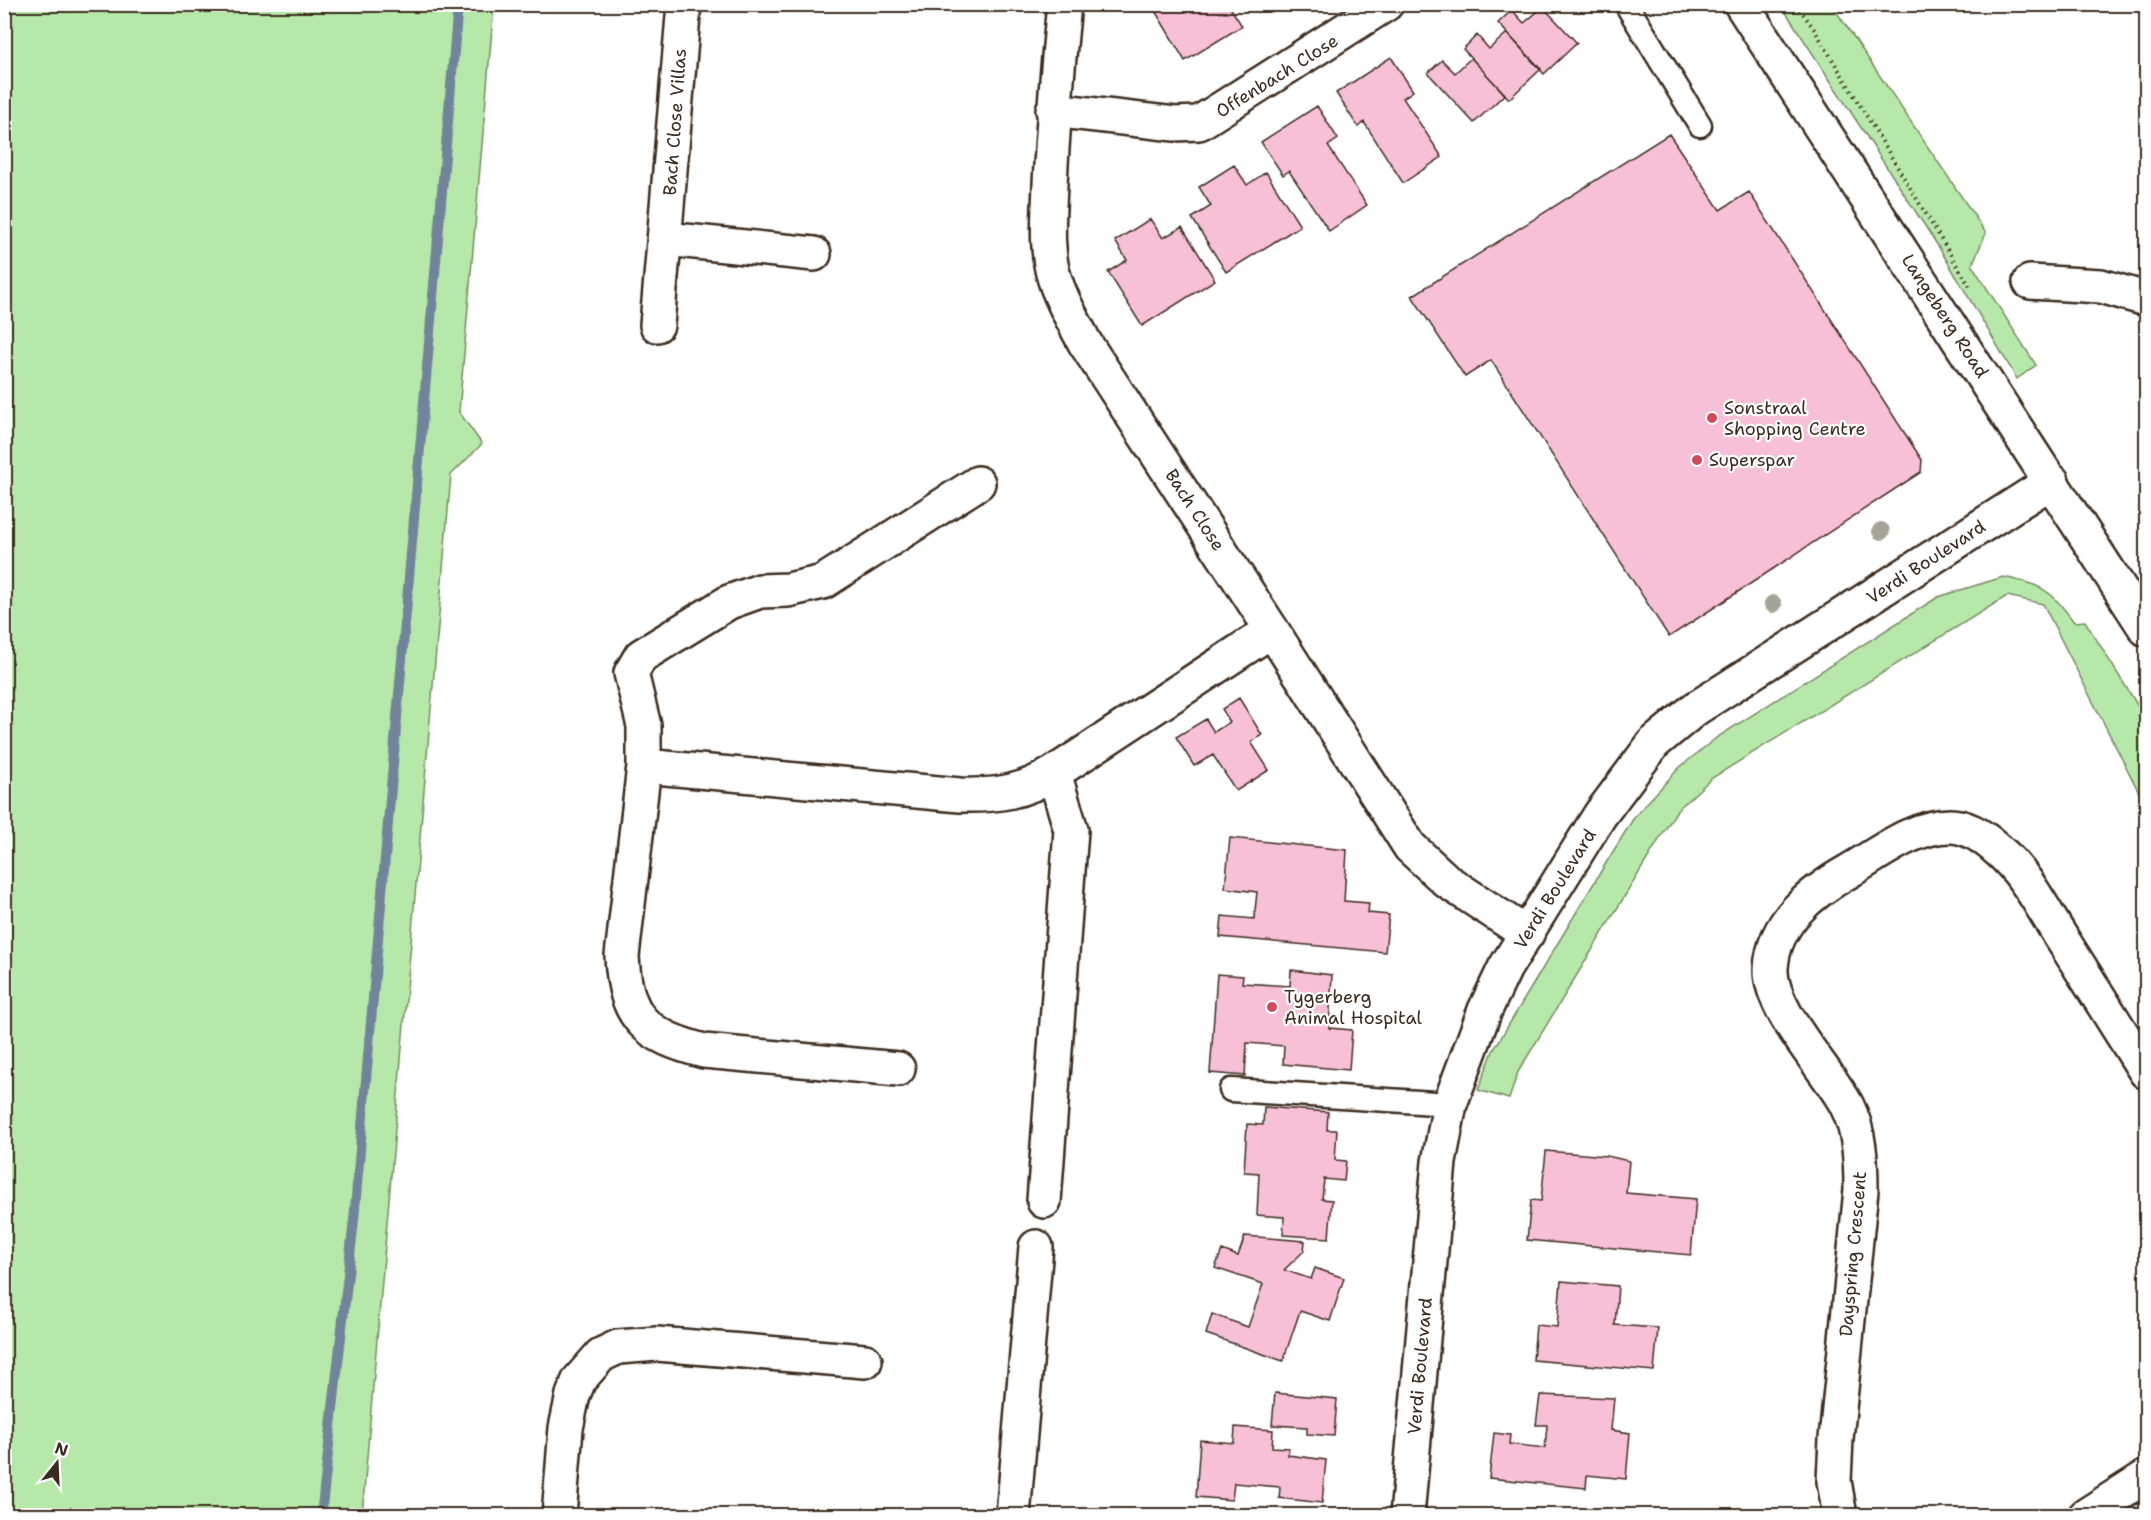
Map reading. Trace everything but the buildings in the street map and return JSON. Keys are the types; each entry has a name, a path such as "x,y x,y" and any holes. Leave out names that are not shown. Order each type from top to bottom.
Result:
{"street":[{"name":"Bach Close Villas","path":"657,325 684,4"},
{"name":"Bach Close","path":"1064,4 1053,110 1050,255 1054,279 1063,301 1084,343 1272,630 1410,847 1448,882 1527,934"},
{"name":"Offenbach Close","path":"1053,110 1175,124 1199,123 1386,4"},
{"name":"Langeberg Road","path":"1741,4 2146,629"},
{"path":"666,239 814,254"},
{"path":"2030,282 2101,286 2146,299"},
{"name":"Verdi Boulevard","path":"1407,1515 1439,1162 1450,1104 1485,1010 1505,968 1600,815 1654,743 1695,709 2052,481"},
{"path":"898,1069 704,1051 674,1043 639,1018 629,1003 624,982 622,956 644,766 644,726 631,678 641,656 729,602 760,591 788,590 823,582 978,483"},
{"path":"644,766 993,796 1015,792 1054,773 1272,630"},
{"path":"1044,1201 1071,830 1054,773"},
{"name":"Dayspring Crescent","path":"1840,1515 1834,1481 1836,1439 1861,1190 1861,1153 1848,1108 1822,1065 1779,1005 1774,992 1771,970 1774,953 1798,906 1822,886 1924,828 1953,826 1974,833 1999,851 2025,879 2146,1072"},
{"path":"1013,1515 1036,1247"},
{"path":"559,1515 566,1428 573,1395 579,1380 601,1355 618,1347 657,1344 865,1362"},
{"path":"2085,1515 2146,1477"}],"lane":[{"path":"1626,4 1671,73 1700,125"},
{"path":"1231,1090 1450,1104"}],"path":[{"path":"1796,4 1815,29 1975,294"}],"green space":[{"path":"5,4 494,5 459,412 482,444 451,475 362,1515 5,1515"},
{"path":"1781,5 1832,5 1986,233 1972,265 2036,365 2017,379 1940,249"},
{"path":"2003,577 2037,586 2051,595 2074,622 2085,621 2146,719 2146,806 2043,604 2007,596 1712,778 1677,810 1518,1072 1509,1099 1478,1090 1493,1051 1635,816 1680,767 1716,738 1938,597"}],"waterway":[{"path":"321,1516 354,1220 458,4"}],"place":[{"name":"Sonstraal Shopping Centre","path":"1712,418"},
{"name":"Superspar","path":"1697,460"},
{"name":"Tygerberg Animal Hospital","path":"1272,1007"}]}
